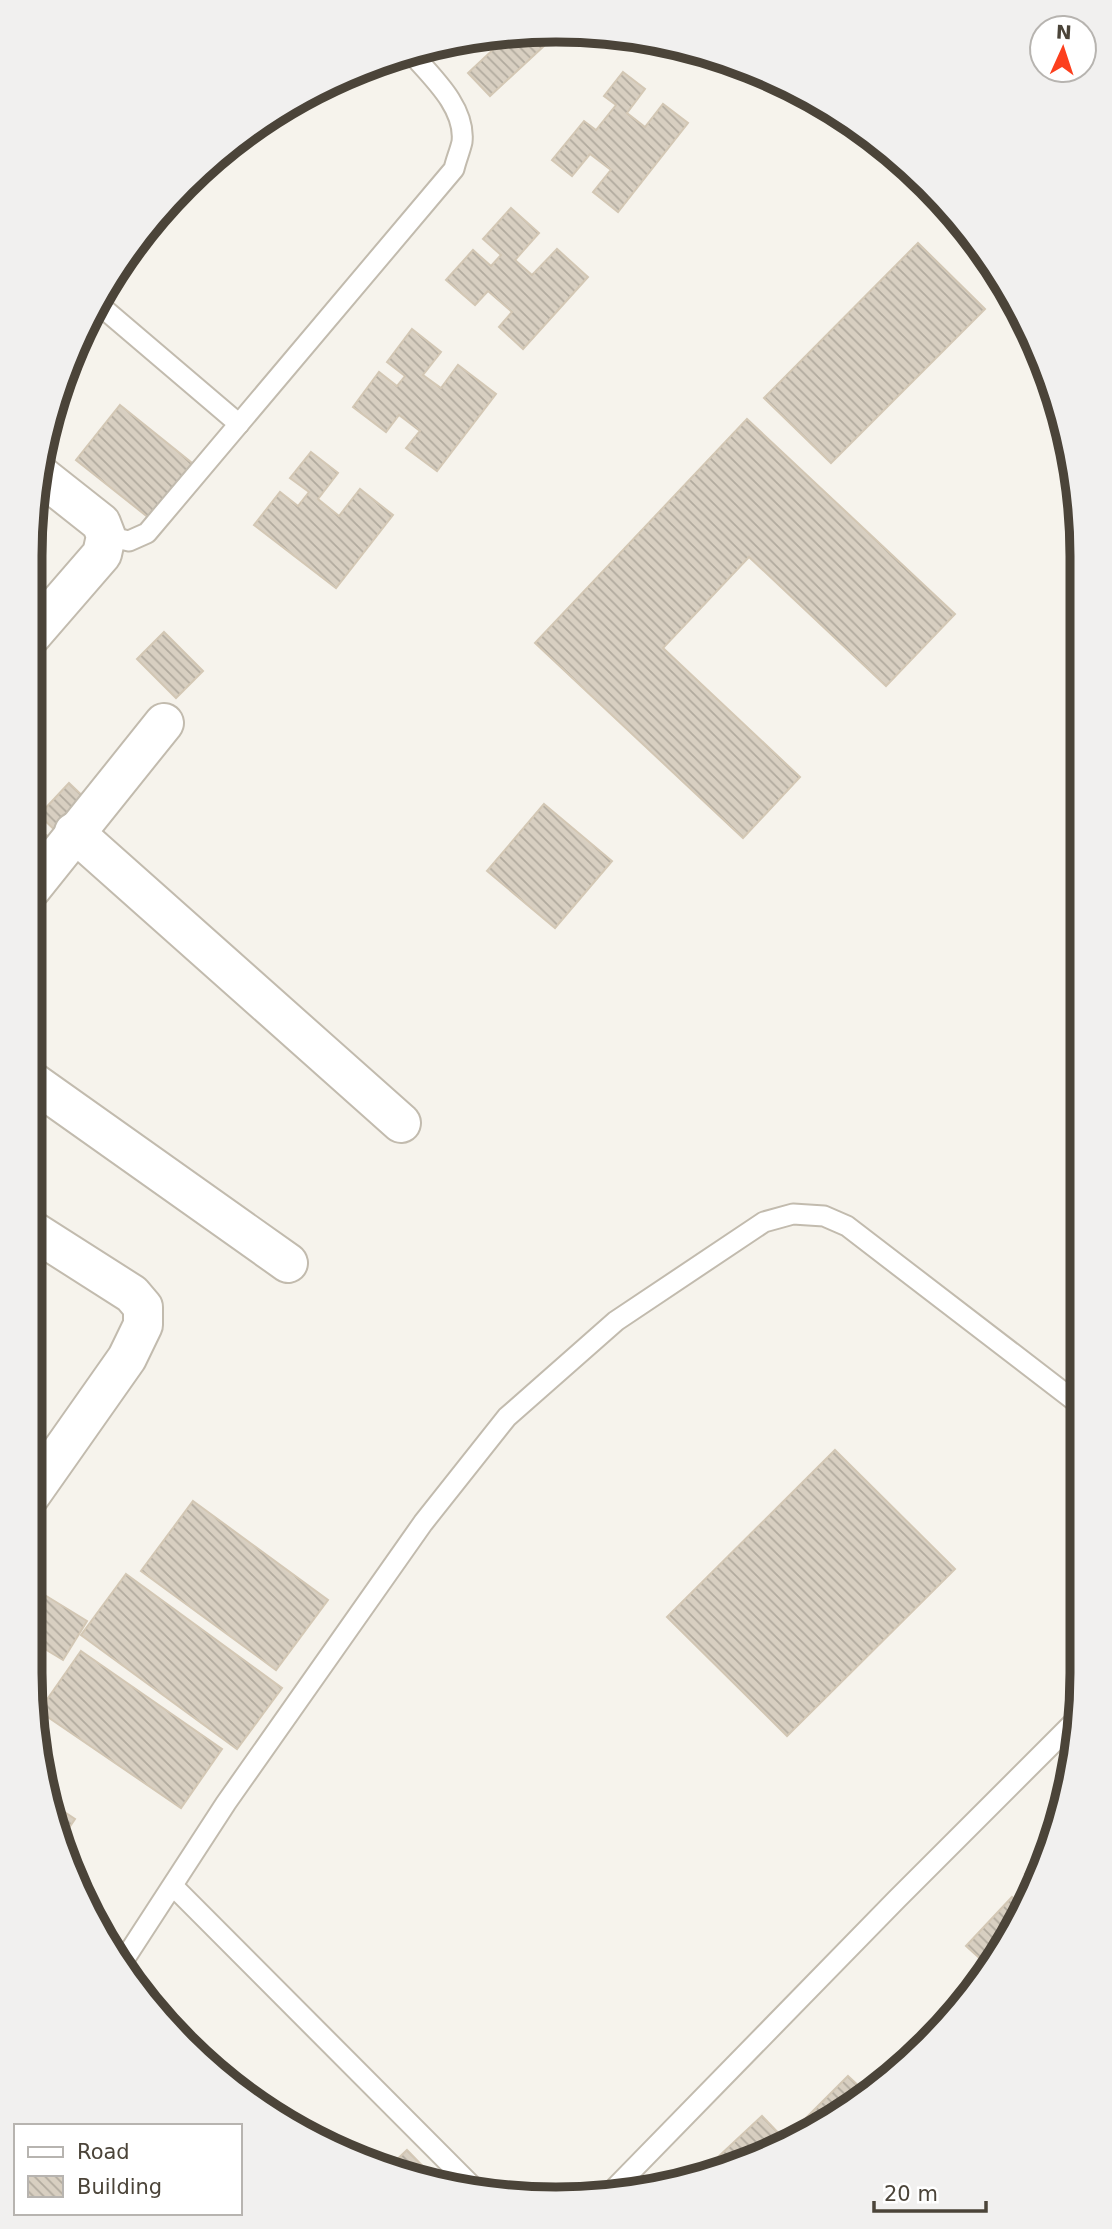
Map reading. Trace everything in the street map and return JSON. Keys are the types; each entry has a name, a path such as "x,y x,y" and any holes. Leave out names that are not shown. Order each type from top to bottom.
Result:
{"street":[{"path":"42,623 102,554 106,536 101,523 48,481"},
{"path":"42,873 163,723"},
{"path":"74,832 401,1123"},
{"path":"42,1089 288,1263"},
{"path":"42,1237 132,1294 143,1307 143,1325 127,1358 42,1479"}],"lane":[{"path":"106,536 129,541 147,533 454,169 462,140 457,114 440,86 418,61"},
{"path":"105,310 239,424"},
{"path":"127,1956 226,1803 423,1523 508,1417 615,1321 764,1222 793,1214 824,1216 847,1226 1070,1397"},
{"path":"619,2183 897,1899 1067,1730"},
{"path":"173,1886 465,2179"}],"building":[{"path":"548,42 490,96 468,73 498,45"},
{"path":"623,72 645,89 627,113 645,127 663,104 688,123 618,212 593,192 611,170 590,154 572,176 552,160 584,121 596,130 616,105 604,96"},
{"path":"511,208 539,233 515,260 532,275 557,249 588,277 523,349 499,327 512,312 488,291 475,305 446,280 473,250 491,266 501,255 483,239"},
{"path":"918,243 985,309 831,463 764,398"},
{"path":"412,329 441,352 423,375 441,388 458,365 496,394 437,471 406,448 420,431 399,415 386,432 353,407 379,372 397,386 405,376 387,362"},
{"path":"120,405 192,463 149,518 76,460"},
{"path":"747,419 955,614 886,686 749,557 663,648 800,777 743,838 535,643"},
{"path":"311,452 338,473 318,499 339,516 360,489 393,515 336,588 254,525 280,492 298,506 309,492 290,478"},
{"path":"164,632 203,671 176,698 137,659"},
{"path":"69,783 91,804 61,836 42,818 42,812"},
{"path":"544,804 612,861 555,928 487,871"},
{"path":"42,832 57,843 42,864"},
{"path":"835,1450 955,1569 787,1736 667,1617"},
{"path":"193,1501 328,1600 276,1670 141,1571"},
{"path":"126,1574 282,1688 237,1749 81,1635"},
{"path":"42,1593 87,1621 63,1660 42,1647"},
{"path":"81,1651 222,1749 181,1808 44,1714 43,1705"},
{"path":"61,1810 75,1819 67,1831"},
{"path":"1012,1897 1016,1901 982,1960 966,1946"},
{"path":"848,2076 860,2087 842,2100 798,2126"},
{"path":"762,2116 780,2135 753,2148 712,2162"},
{"path":"407,2150 426,2170 423,2169 395,2161"}]}
